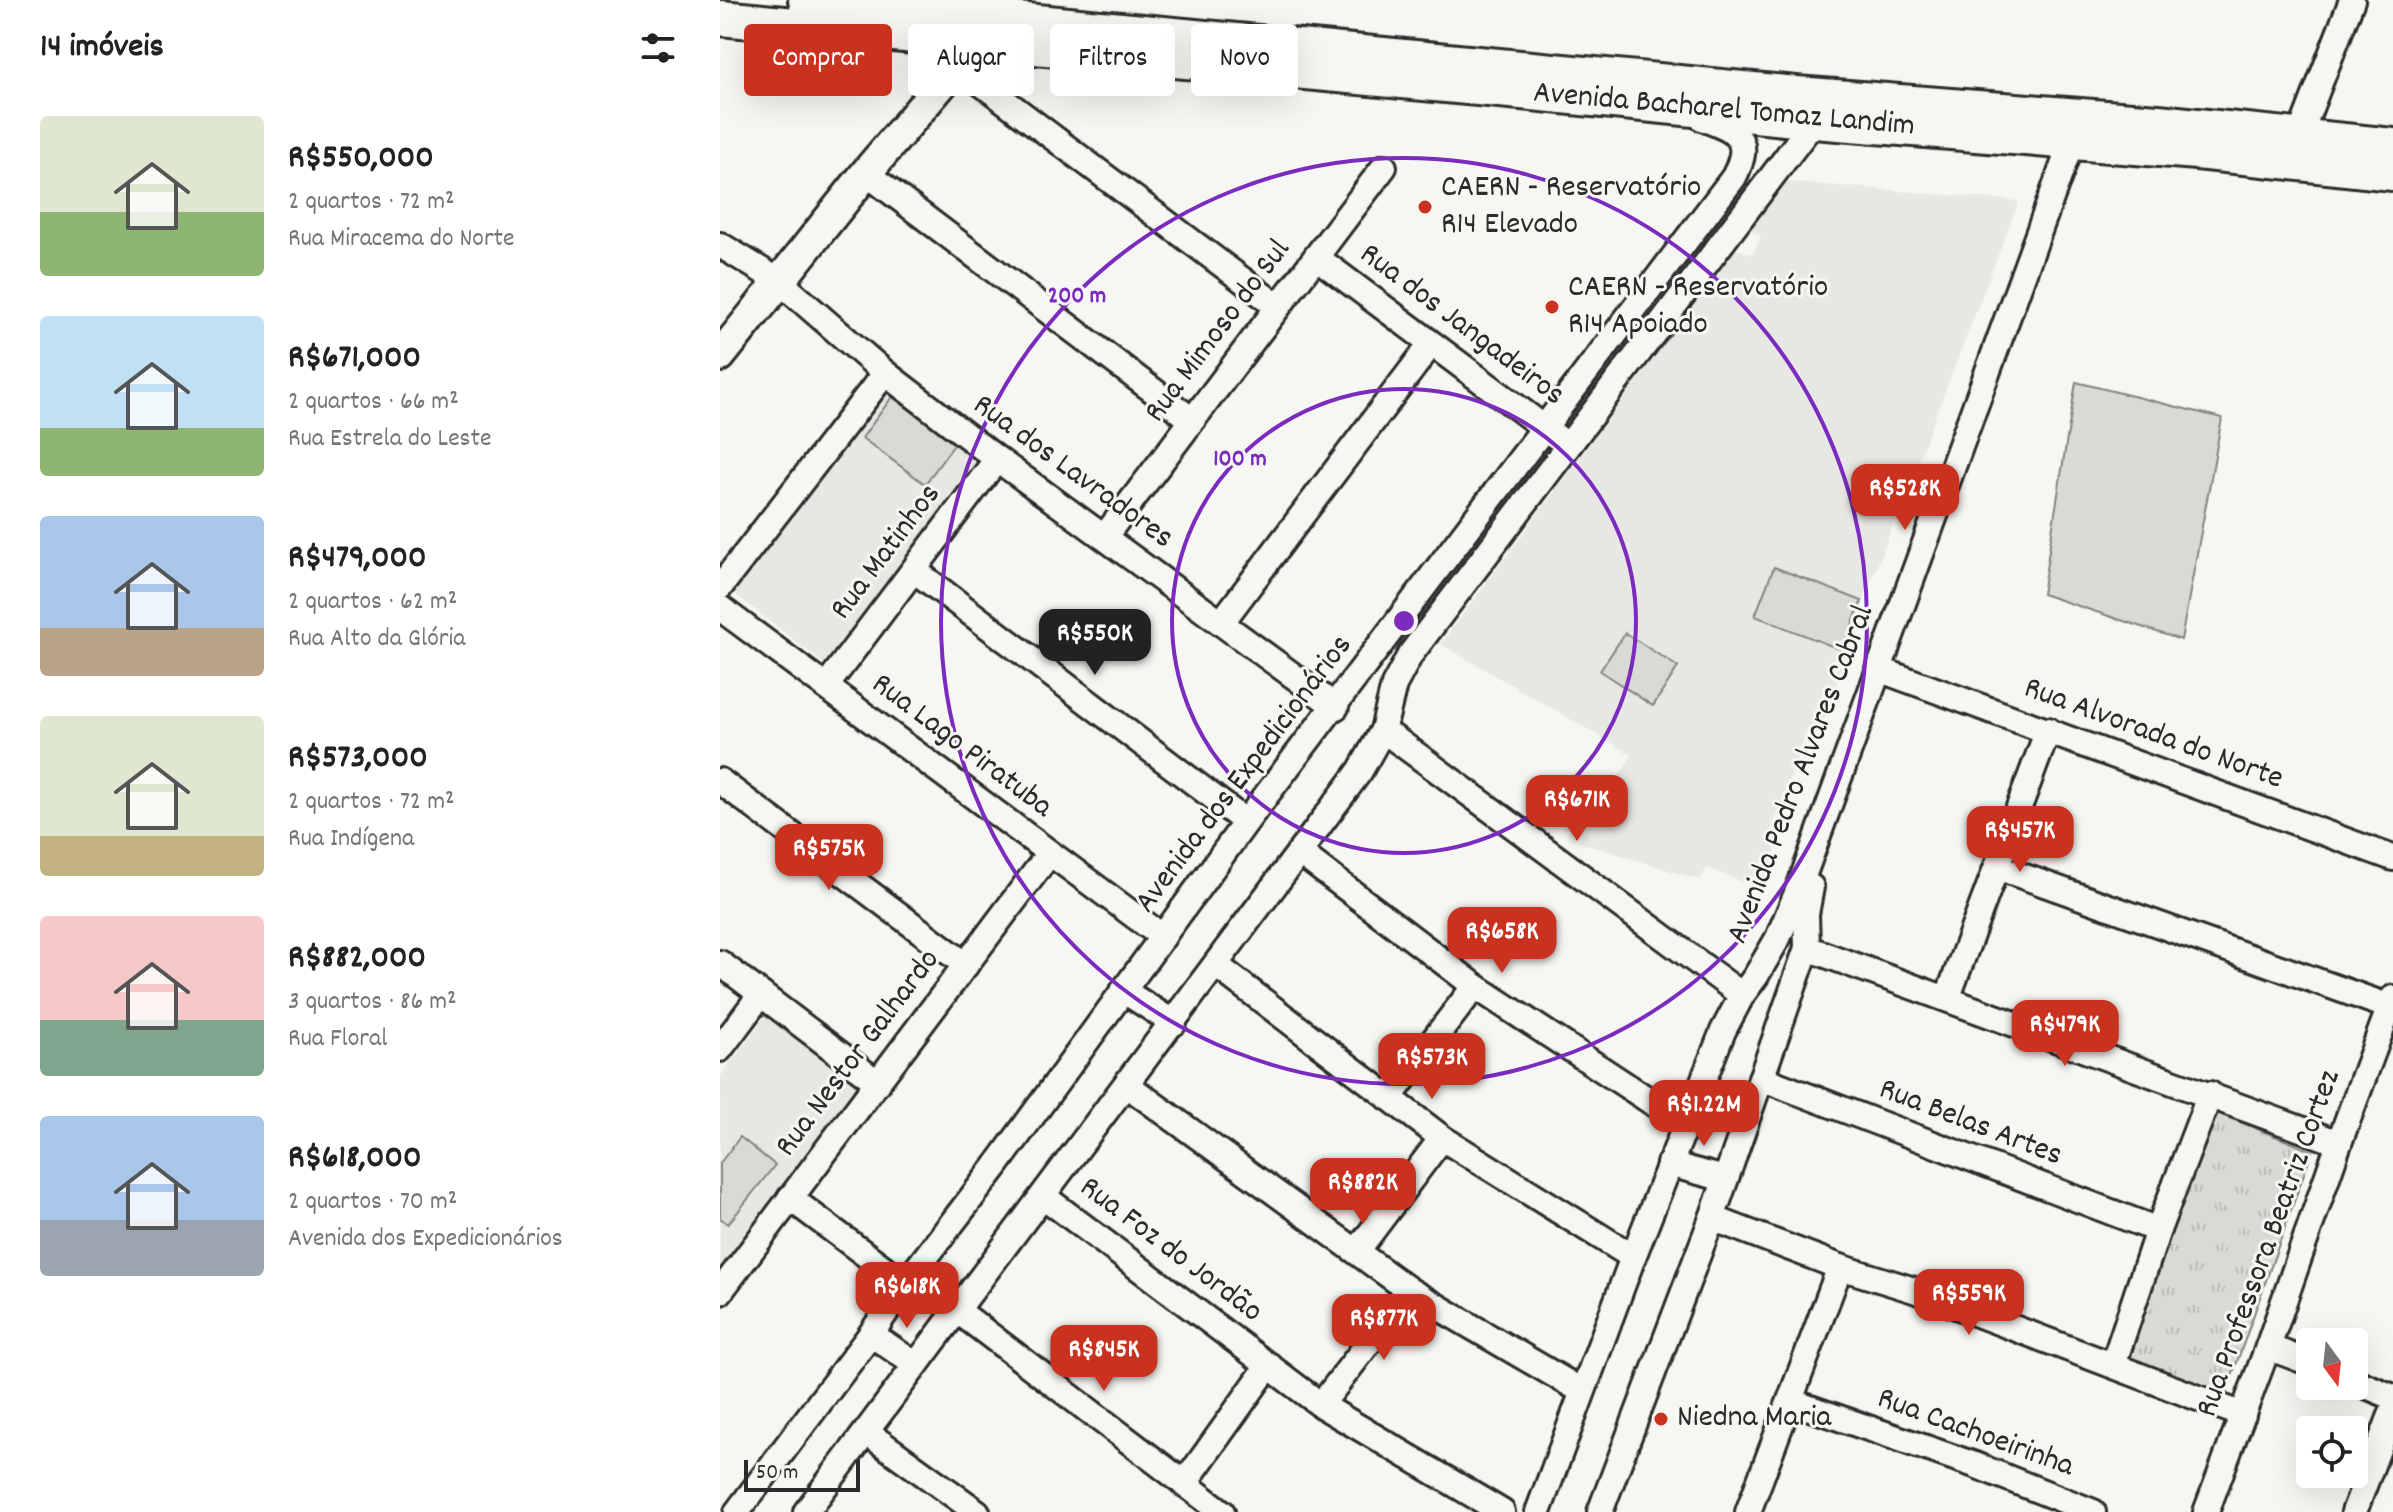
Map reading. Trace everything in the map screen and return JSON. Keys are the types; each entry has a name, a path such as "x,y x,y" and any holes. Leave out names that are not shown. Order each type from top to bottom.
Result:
{"highway":[{"name":"Avenida Bacharel Tomaz Landim","path":"806,0 941,6 971,24"},
{"name":"Avenida Bacharel Tomaz Landim","path":"720,18 908,27"},
{"name":"Avenida Bacharel Tomaz Landim","path":"1034,35 2158,122 2393,146"},
{"name":"Avenida Bacharel Tomaz Landim","path":"1034,37 1814,121 2081,142 2393,173"}],"main road":[{"path":"720,356 929,96"}],"street":[{"path":"2299,137 2349,7"},
{"path":"1034,79 1277,306"},
{"name":"Avenida dos Expedicionários","path":"737,1512 996,1166 1246,822 1734,177 1742,159 1739,137 1733,131 1666,105"},
{"name":"Avenida dos Expedicionários","path":"806,1512 1360,771 1383,730 1389,701 1401,669 1814,121"},
{"name":"Avenida Pedro Alvares Cabral","path":"1600,1512 1712,1218 1807,948 1809,895 1956,463 2081,142"},
{"name":"Rua Mimoso do Sul","path":"1105,536 1384,167"},
{"path":"866,173 1192,420"},
{"name":"Rua dos Lavradores","path":"720,245 779,281 885,373 997,459 1336,707"},
{"name":"Rua dos Jangadeiros","path":"1316,257 1568,446"},
{"path":"1668,265 1691,282"},
{"path":"1221,623 1431,344"},
{"path":"720,587 885,373"},
{"name":"Rua Matinhos","path":"827,685 997,459"},
{"path":"914,570 1246,822"},
{"name":"Rua Lago Piratuba","path":"720,608 1163,937"},
{"name":"Avenida Pedro Alvares Cabral","path":"1538,1512 1633,1257 1723,1031 1764,963 1789,913 1884,671"},
{"name":"Rua Alvorada do Norte","path":"1884,671 2393,858"},
{"path":"1383,730 1742,995"},
{"path":"1947,999 2048,730"},
{"path":"720,781 966,965"},
{"path":"2364,847 2393,845"},
{"path":"1300,853 1475,986 1685,1124"},
{"name":"Rua Nestor Galhardo","path":"720,1292 1049,854"},
{"path":"1997,867 2391,1002"},
{"path":"1807,948 2339,1143"},
{"path":"720,963 878,1083"},
{"path":"1216,965 1442,1138 1633,1257"},
{"path":"1389,1098 1475,986"},
{"path":"1124,991 1174,1023"},
{"path":"720,1049 761,994"},
{"name":"Rua Professora Beatriz Cortez","path":"2206,1512 2391,1002"},
{"name":"Rua Belas Artes","path":"1761,1078 2158,1230"},
{"path":"1127,1085 1409,1290 1582,1391"},
{"path":"2113,1365 2158,1230 2210,1094"},
{"path":"1357,1251 1442,1138"},
{"path":"1669,1164 1725,1179"},
{"name":"Rua Foz do Jordão","path":"1043,1196 1321,1405 1502,1512"},
{"path":"790,1198 905,1284"},
{"path":"1712,1218 1840,1267 1914,1290 2243,1415"},
{"path":"1748,1512 1840,1267"},
{"path":"1321,1405 1409,1290"},
{"path":"958,1311 1222,1512"},
{"path":"871,1334 916,1365"},
{"path":"2268,1347 2296,1358"},
{"path":"1184,1484 1269,1365"},
{"path":"2368,1387 2393,1397"},
{"name":"Rua Cachoeirinha","path":"1790,1401 1975,1465 2093,1512"},
{"path":"2354,1512 2393,1410"},
{"path":"866,1432 977,1512"}],"shaded area":[{"path":"1790,182 2019,201 1865,597 1822,728 1806,733 1769,836 1776,850 1761,889 1707,868 1700,880 1579,842 1632,755 1441,644 1735,249 1753,254 1761,235 1752,231 1757,219 1782,185"},
{"path":"888,383 984,457 828,667 734,593"},
{"path":"772,1007 864,1079 720,1270 720,1077"}],"green space":[{"path":"2076,382 2222,418 2181,640 2042,594"},
{"path":"892,397 956,442 925,484 862,438"},
{"path":"1774,567 1862,601 1842,650 1755,616"},
{"path":"1625,633 1678,667 1653,706 1600,671"},
{"path":"2207,1109 2312,1151 2226,1393 2130,1360"},
{"path":"740,1137 775,1165 728,1224 720,1218 720,1163"}],"place":[{"name":"CAERN - Reservatório R14 Elevado","path":"1425,207"},
{"name":"CAERN - Reservatório R14 Apoiado","path":"1552,307"},
{"name":"Niedna Maria","path":"1661,1419"}]}
